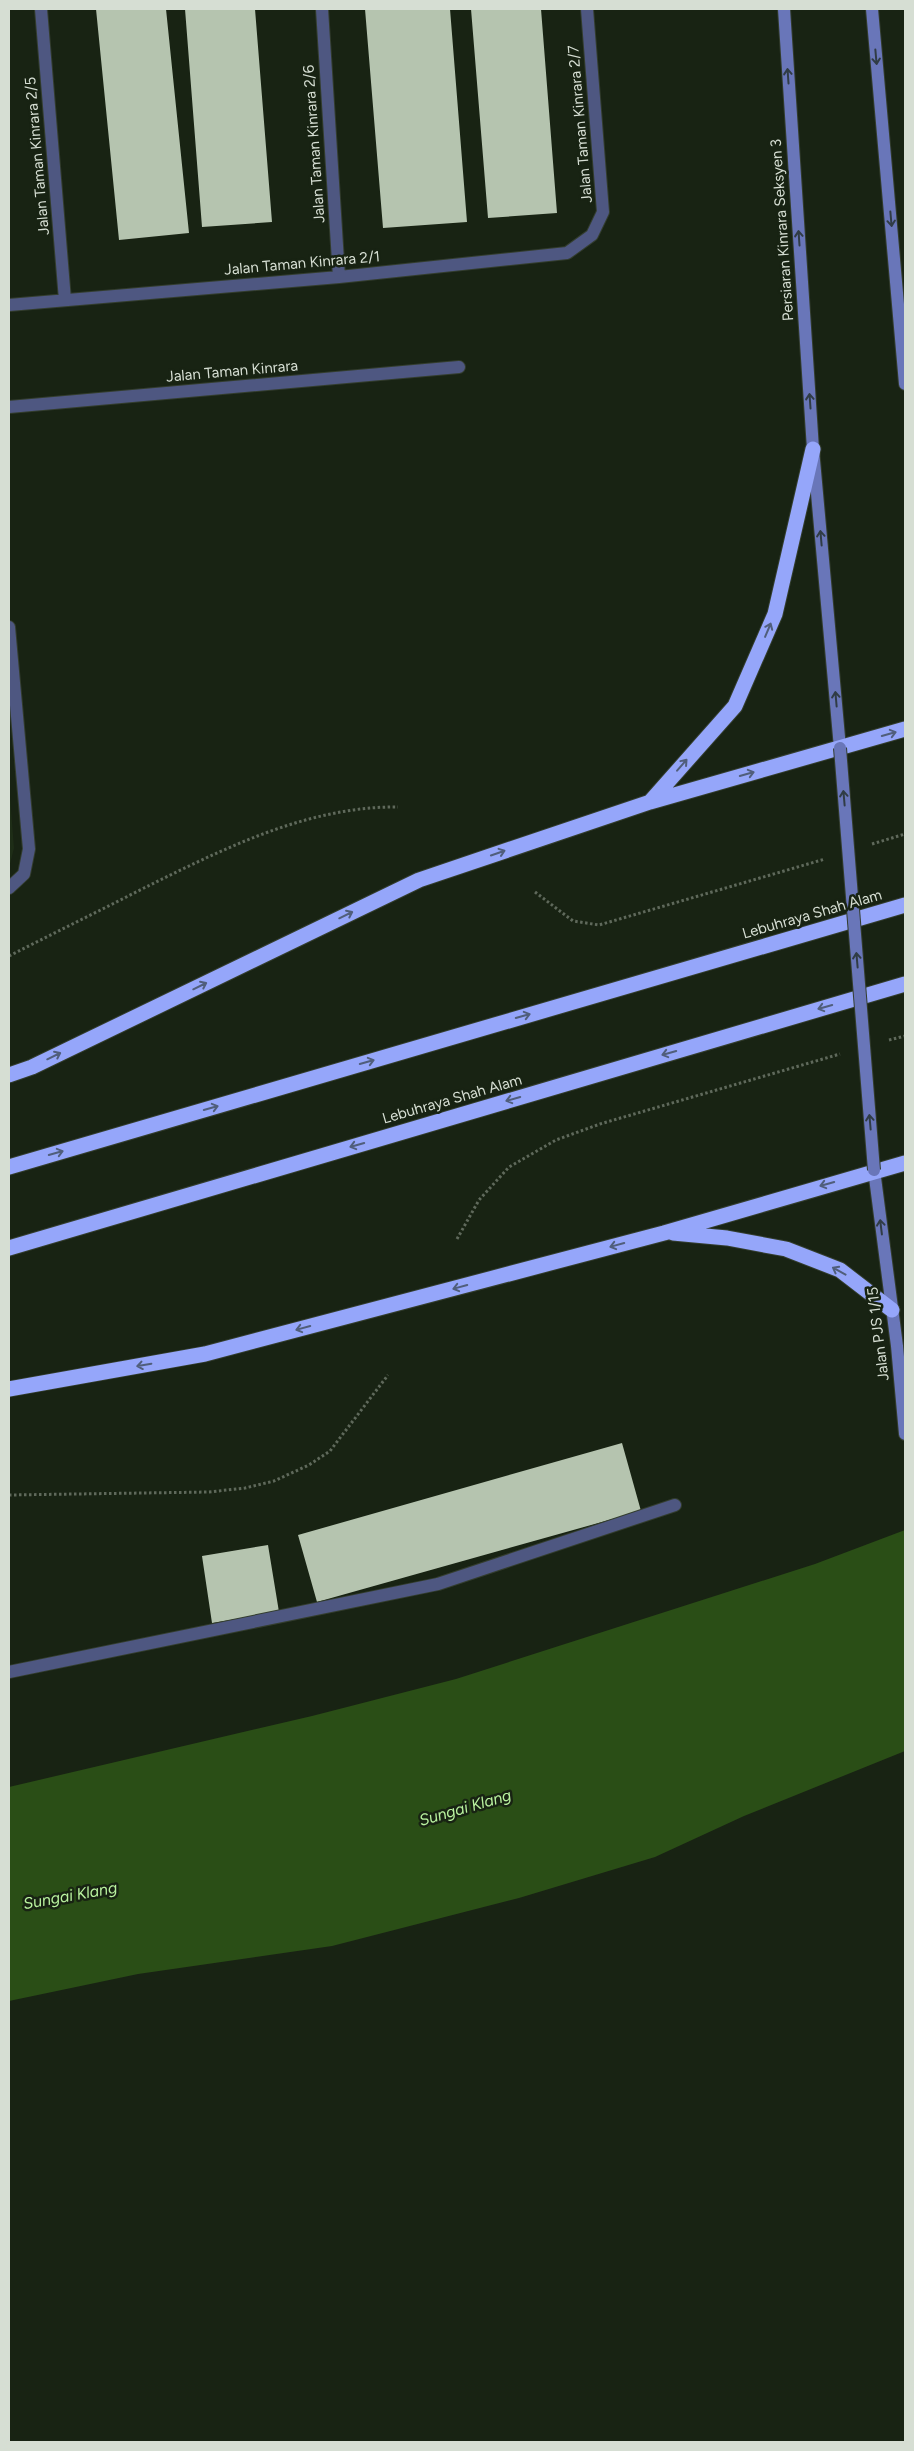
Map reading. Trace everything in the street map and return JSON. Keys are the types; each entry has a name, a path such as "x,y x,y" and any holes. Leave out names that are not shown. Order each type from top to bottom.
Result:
{"highway":[{"path":"650,802 734,706 775,614 813,449"},
{"path":"9,1076 32,1067 419,880 650,802 905,729"},
{"name":"Lebuhraya Shah Alam","path":"9,1167 905,904"},
{"name":"Lebuhraya Shah Alam","path":"9,1248 905,984"},
{"path":"9,1389 205,1354 664,1233 874,1170 905,1163"},
{"path":"664,1233 727,1238 786,1249 840,1270 892,1310"}],"main road":[{"name":"Persiaran Kinrara Seksyen 3","path":"784,9 813,449 840,748"},
{"path":"872,9 905,384"},
{"name":"Jalan PJS 1/15","path":"840,748 874,1170 897,1346 905,1434"}],"street":[{"name":"Jalan Taman Kinrara 2/5","path":"41,9 65,300"},
{"name":"Jalan Taman Kinrara 2/6","path":"322,9 339,277"},
{"name":"Jalan Taman Kinrara 2/7","path":"587,9 603,212 592,235"},
{"name":"Jalan Taman Kinrara 2/1","path":"9,305 339,277 567,253 592,235"},
{"name":"Jalan Taman Kinrara","path":"9,407 459,367"},
{"path":"9,628 29,849 24,874 9,888"},
{"path":"9,1672 438,1584 675,1505"}],"path":[{"path":"9,956 218,852 318,816 368,806 398,807"},
{"path":"869,845 905,834"},
{"path":"535,892 573,921 599,925 833,856"},
{"path":"886,1041 905,1036"},
{"path":"457,1240 479,1200 508,1167 556,1140 600,1124 848,1051"},
{"path":"9,1495 209,1492 245,1488 274,1481 309,1465 330,1451 388,1375"}],"shaded area":[{"path":"9,783 14,848 9,868"}],"water":[{"name":"Sungai Klang","path":"905,1530 905,1751 744,1816 655,1857 519,1898 332,1946 138,1974 9,2001 9,1787 312,1716 456,1679 815,1564"}],"building":[{"path":"96,9 166,9 189,233 119,240"},
{"path":"185,9 255,9 272,222 202,227"},
{"path":"365,9 450,9 467,222 383,228"},
{"path":"471,9 541,9 557,213 488,218"},
{"path":"622,1443 641,1511 317,1602 298,1535"},
{"path":"268,1545 279,1612 212,1623 202,1556"}]}
